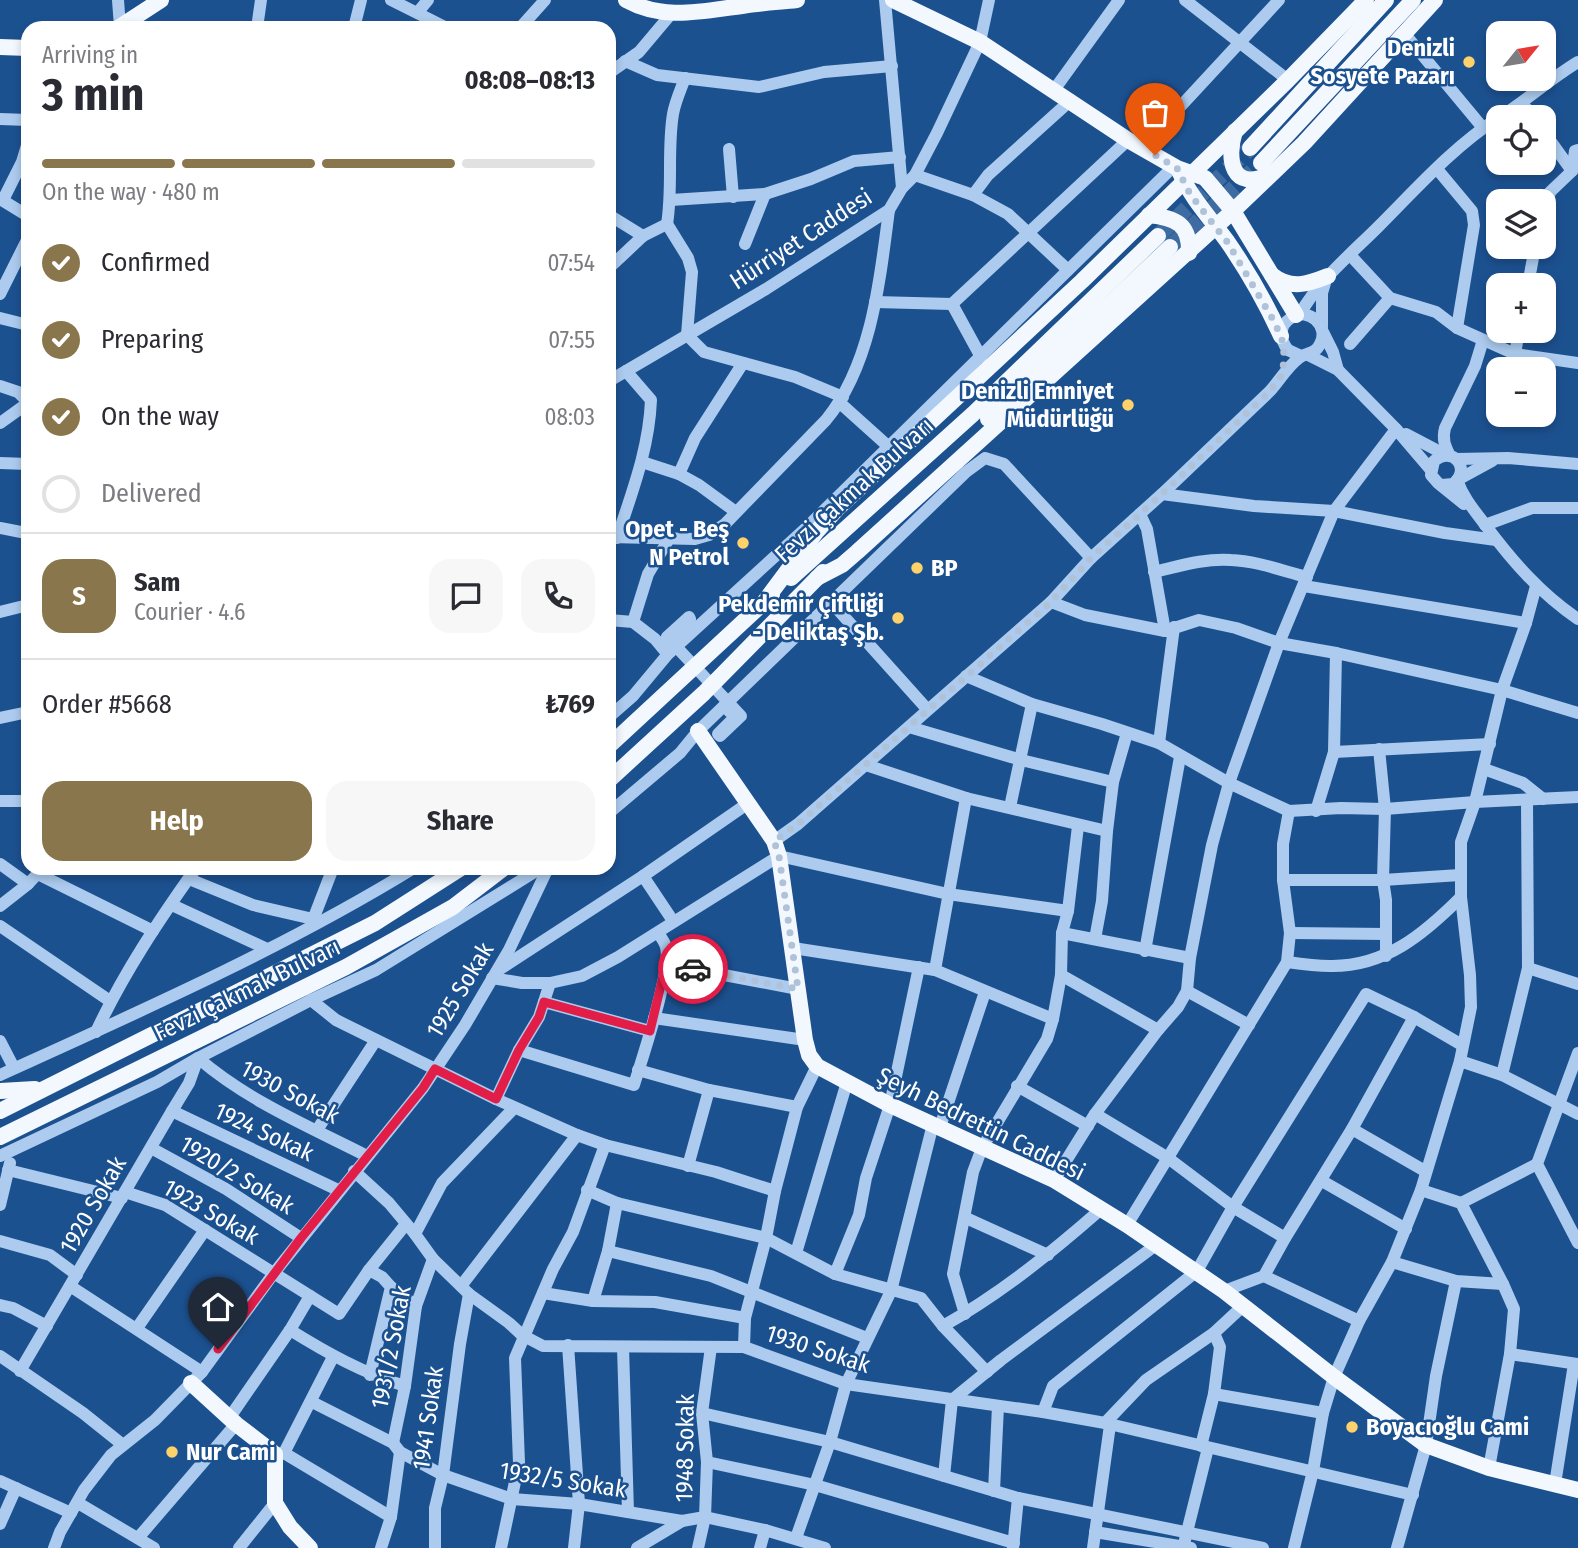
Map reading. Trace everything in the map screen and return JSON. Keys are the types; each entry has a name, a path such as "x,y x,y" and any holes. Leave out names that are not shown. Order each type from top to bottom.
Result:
{"main road":[{"path":"128,21 161,0"},
{"path":"626,0 671,14 699,13 743,3 797,0"},
{"path":"893,0 980,42 1181,172 1205,178 1233,211 1269,272 1298,314"},
{"path":"765,601 817,531 837,509 1150,215 1181,172 1236,129 1366,0"},
{"path":"1250,148 1386,0"},
{"path":"817,578 842,565 1233,211 1413,0"},
{"path":"1236,129 1230,155 1237,173 1252,180 1304,143 1435,0"},
{"path":"0,47 21,48"},
{"path":"1181,172 1190,194 1242,266 1283,341"},
{"path":"1150,215 1168,218 1181,225 1188,237 1189,253"},
{"name":"Fevzi Çakmak Bulvarı","path":"616,739 973,414 1158,236"},
{"name":"Fevzi Çakmak Bulvarı","path":"616,774 704,693 817,578 1170,247"},
{"path":"1269,272 1284,283 1297,285 1328,276"},
{"path":"698,731 776,849 805,1040 809,1055 817,1066"},
{"name":"Fevzi Çakmak Bulvarı","path":"0,1111 375,923 450,875"},
{"name":"Fevzi Çakmak Bulvarı","path":"0,1136 346,967 453,907 495,875"},
{"name":"Şeyh Bedrettin Caddesi","path":"817,1066 890,1105 1054,1180 1127,1225 1224,1291 1426,1445 1489,1468 1578,1490"},
{"path":"0,1091 45,1088"},
{"path":"196,1377 233,1420 279,1453 275,1503 290,1527 310,1548"}],"street":[{"path":"118,0 119,21"},
{"path":"258,21 261,0"},
{"path":"356,21 361,0"},
{"path":"391,0 434,21"},
{"path":"418,12 428,0"},
{"path":"526,21 545,0"},
{"path":"885,0 902,188"},
{"name":"Hürriyet Caddesi","path":"616,377 766,289 889,210 902,188 915,175 980,42 989,0"},
{"path":"1054,90 1119,0"},
{"path":"1185,0 1288,80"},
{"path":"952,304 1030,232 1135,144 1279,0"},
{"path":"616,68 639,52 671,14"},
{"path":"1404,33 1483,128"},
{"path":"625,61 657,75 759,86 824,72 892,66"},
{"path":"1519,105 1552,78 1578,62"},
{"path":"685,78 673,113 669,166 671,200 667,223 688,258 692,272 687,335 704,352 796,377 841,400 889,447"},
{"path":"973,195 988,175 1071,100"},
{"path":"0,119 21,120"},
{"path":"1285,371 1284,324 1298,314 1328,276 1437,169 1486,126"},
{"path":"1556,148 1572,170"},
{"path":"729,149 733,197"},
{"path":"1553,189 1572,170 1575,151 1578,150"},
{"path":"671,200 765,194 854,161 900,158"},
{"path":"21,164 1,200 21,212"},
{"path":"1437,169 1472,211 1474,225 1457,328"},
{"path":"616,711 633,696 665,650 804,529 1068,270 1181,172"},
{"path":"915,175 973,195 1008,214 1068,270"},
{"path":"745,244 765,194"},
{"path":"616,537 695,539 709,535 725,524 841,400 871,321 889,210"},
{"path":"616,219 643,236"},
{"path":"616,261 643,236 667,223"},
{"path":"0,295 21,252"},
{"path":"1350,256 1390,298 1436,312 1457,328 1515,354 1578,363"},
{"path":"494,975 522,983 550,983 582,976 658,933 776,849 798,824 1051,602 1091,558 1270,391 1285,371 1319,347 1322,293 1328,276"},
{"path":"1350,344 1390,298"},
{"path":"875,302 952,304"},
{"path":"952,304 981,357"},
{"path":"1298,314 1312,317 1322,330 1333,352 1332,367"},
{"path":"0,318 21,323"},
{"path":"1483,340 1475,366 1445,428 1445,447 1460,466 1458,480 1473,510 1496,540 1536,586 1577,616"},
{"path":"1283,341 1294,354 1305,355 1332,367 1396,429 1431,470 1434,479 1473,510"},
{"path":"1515,354 1517,343"},
{"path":"679,474 695,438 743,363"},
{"path":"1285,371 1305,363 1332,367"},
{"path":"616,529 642,462 650,425 651,400 626,371"},
{"path":"0,386 21,396"},
{"path":"0,423 21,407"},
{"path":"1396,429 1451,457"},
{"path":"1054,1180 1095,1114 1178,1007 1187,991 1189,958 1212,845 1229,783 1279,643 1334,511 1396,429"},
{"path":"932,506 965,462 969,450"},
{"path":"1431,470 1437,458 1451,457 1578,464"},
{"path":"616,807 680,753 698,731 831,602 966,472 985,458 1004,464 1091,558"},
{"path":"1442,485 1452,484 1495,459"},
{"path":"642,462 679,474 736,512"},
{"path":"0,463 21,464"},
{"path":"1162,494 1254,506 1334,511 1496,540"},
{"path":"1485,525 1532,508 1578,508"},
{"path":"1140,514 1147,529 1154,572 1169,629 1159,743"},
{"path":"0,528 21,532"},
{"path":"633,622 648,574 670,537"},
{"path":"1154,572 1204,561 1246,561 1306,582 1526,623"},
{"path":"817,578 871,564"},
{"path":"1294,1548 1323,1413 1334,1377 1359,1321 1392,1262 1406,1228 1421,1189 1460,1060 1471,1007 1461,897 1461,842 1484,769 1502,690 1536,586"},
{"path":"831,602 927,709"},
{"path":"1051,602 1085,615 1169,629 1199,620 1236,628 1279,643 1502,690 1578,713"},
{"path":"0,611 21,606"},
{"path":"665,650 667,637 688,617 690,619 669,639 741,716 719,736 735,717 724,706"},
{"path":"616,621 633,622 665,650"},
{"path":"1316,811 1334,752 1336,653"},
{"path":"966,676 1032,704 1159,743 1229,783 1289,811 1341,808 1385,810 1578,797"},
{"path":"1010,807 1032,704"},
{"path":"0,718 21,714"},
{"path":"909,727 1021,760 1114,782"},
{"path":"1095,939 1114,782 1127,733"},
{"path":"1334,752 1490,744"},
{"path":"1379,749 1385,810 1383,880 1386,956"},
{"path":"1145,951 1180,757"},
{"path":"866,765 966,797 1107,831"},
{"path":"1484,769 1523,783 1543,799"},
{"path":"935,970 966,797"},
{"path":"0,801 21,801"},
{"path":"1502,1075 1528,968 1527,801"},
{"path":"494,975 747,804"},
{"path":"1127,1225 1287,962 1290,933 1283,880 1283,844 1289,811"},
{"path":"965,1314 953,1274 973,1172 982,1148 1047,1039 1054,1019 1061,975 1062,933 1068,911 1078,825"},
{"path":"776,849 948,894 1068,911"},
{"path":"0,864 28,884"},
{"path":"0,906 37,875"},
{"path":"48,875 153,931"},
{"path":"96,1032 110,1001 191,875"},
{"path":"196,875 253,905 311,923"},
{"path":"311,923 330,875"},
{"path":"0,1075 267,949 401,875"},
{"path":"0,1156 145,1088 310,1000 376,970 437,935 530,875"},
{"name":"1925 Sokak","path":"54,1548 84,1490 111,1455 155,1420 196,1377 338,1190 423,1088 466,1025 544,875"},
{"path":"1283,880 1383,880 1460,875"},
{"path":"643,876 673,921"},
{"path":"1287,962 1331,967 1367,963 1386,956 1436,922 1461,897"},
{"path":"172,905 267,949"},
{"path":"0,926 110,1001"},
{"path":"519,1050 634,1085 666,964 667,948 658,933"},
{"path":"1062,933 1189,958"},
{"path":"1290,933 1386,934"},
{"path":"793,948 935,970 1054,1019"},
{"path":"666,964 798,989"},
{"path":"835,1273 859,1215 866,1178 890,1105 919,967"},
{"path":"1528,968 1578,984"},
{"path":"1061,975 1158,1030"},
{"path":"496,1099 519,1050 539,1017 550,983"},
{"path":"1187,991 1249,1025"},
{"path":"796,1538 830,1442 846,1384 891,1291 937,1125 985,992"},
{"path":"1043,1412 1053,1386 1197,1272 1233,1208 1366,994 1462,1045"},
{"path":"310,1000 336,1020 514,1108 578,1135 605,1145 716,1172 775,1191"},
{"path":"544,1002 652,1025 805,1040"},
{"path":"1224,1291 1264,1276 1352,1129 1413,1017"},
{"path":"317,1130 376,1040"},
{"path":"0,1041 14,1068"},
{"path":"1461,1203 1537,1164 1578,1053"},
{"name":"1920 Sokak","path":"20,1371 173,1111 198,1058"},
{"name":"1930 Sokak","path":"198,1058 226,1082 367,1156"},
{"path":"1460,1060 1502,1075 1578,1114"},
{"path":"744,1347 745,1318 775,1191 797,1107 817,1066"},
{"path":"638,1070 709,1090 797,1107"},
{"path":"796,1254 847,1082"},
{"path":"1017,1086 1088,1126"},
{"path":"688,1166 709,1090"},
{"path":"416,1306 382,1277 369,1270 411,1229 442,1183 514,1108"},
{"name":"1924 Sokak","path":"173,1111 338,1190"},
{"path":"1095,1114 1168,1158 1233,1208 1285,1238"},
{"path":"1352,1129 1425,1171"},
{"path":"465,1290 578,1135"},
{"path":"501,1548 519,1463 514,1358 522,1335 573,1232 605,1145"},
{"name":"1920/2 Sokak","path":"151,1148 226,1189 301,1238"},
{"path":"0,1205 13,1149"},
{"path":"1537,1164 1578,1243"},
{"name":"1923 Sokak","path":"8,1170 165,1205 339,1314 369,1270"},
{"name":"1930 Sokak","path":"354,1171 389,1203 433,1259 465,1290 522,1335 543,1346 744,1347 846,1384 1043,1412 1107,1424 1413,1495"},
{"path":"1322,1181 1406,1228"},
{"path":"1421,1189 1461,1203 1514,1309 1510,1354 1489,1468"},
{"path":"587,1190 617,1203 766,1238 835,1273 921,1298 943,1326 987,1371"},
{"path":"593,1301 608,1251 617,1203"},
{"path":"943,1326 965,1314 1048,1255 1100,1210"},
{"path":"965,1218 1048,1255"},
{"path":"137,1328 205,1230"},
{"path":"0,1241 50,1255 74,1281 196,1377"},
{"path":"944,1476 952,1400 1156,1245"},
{"path":"608,1251 711,1276 867,1338"},
{"name":"1931/2 Sokak","path":"381,1548 391,1517 397,1447 416,1306 433,1259"},
{"path":"1392,1262 1456,1282 1503,1284"},
{"path":"1264,1276 1359,1321"},
{"path":"1397,1548 1426,1445 1436,1377 1456,1282"},
{"path":"370,1375 391,1287"},
{"name":"1941 Sokak","path":"436,1548 435,1508 443,1475 465,1290"},
{"path":"543,1293 593,1301 655,1302 745,1318"},
{"path":"138,1538 233,1420 310,1296"},
{"path":"0,1305 13,1308 47,1326"},
{"path":"1093,1548 1107,1424 1146,1380 1214,1333 1243,1307"},
{"path":"290,1330 370,1375 405,1386"},
{"path":"1095,1532 1186,1548 1214,1394 1220,1347 1214,1333"},
{"path":"568,1345 579,1504 574,1548"},
{"path":"623,1347 628,1512"},
{"name":"1948 Sokak","path":"698,1548 705,1517 707,1462 702,1413 711,1347"},
{"path":"1510,1354 1576,1364 1555,1485"},
{"path":"0,1356 83,1413 123,1445"},
{"path":"334,1357 312,1402 279,1453 391,1517"},
{"path":"1214,1394 1323,1413"},
{"name":"1932/5 Sokak","path":"312,1402 443,1475 512,1499 579,1504 682,1521 705,1517 796,1538 819,1547"},
{"path":"994,1491 998,1406"},
{"path":"702,1413 830,1442 1018,1497 1263,1548"},
{"path":"707,1462 815,1485 1014,1546 1018,1497"},
{"path":"0,1481 75,1508 154,1548"},
{"path":"0,1524 16,1488"},
{"path":"239,1548 275,1503"},
{"path":"640,1547 682,1521"},
{"path":"1169,1546 1173,1529"},
{"path":"760,1548 765,1530"}],"tunnel":[{"path":"1158,236 1250,148"},
{"path":"1170,247 1261,163"}],"way so far":[{"path":"693,969 798,989 779,856 774,841 798,824 1051,602 1091,558 1270,391 1283,373 1284,345 1270,312 1228,243 1190,194 1177,168 1155,155"}],"place":[{"name":"Denizli Sosyete Pazarı","path":"1469,62"},
{"name":"Denizli Emniyet Müdürlüğü","path":"1128,405"},
{"name":"Opet - Beş N Petrol","path":"743,543"},
{"name":"BP","path":"917,568"},
{"name":"Pekdemir Çiftliği - Deliktaş Şb.","path":"898,618"},
{"name":"Boyacıoğlu Cami","path":"1352,1427"},
{"name":"Nur Cami","path":"172,1452"}],"route":[{"path":"218,1349 274,1273 423,1088 435,1069 496,1099 519,1050 539,1017 544,1002 650,1031 666,964 693,969"}]}
